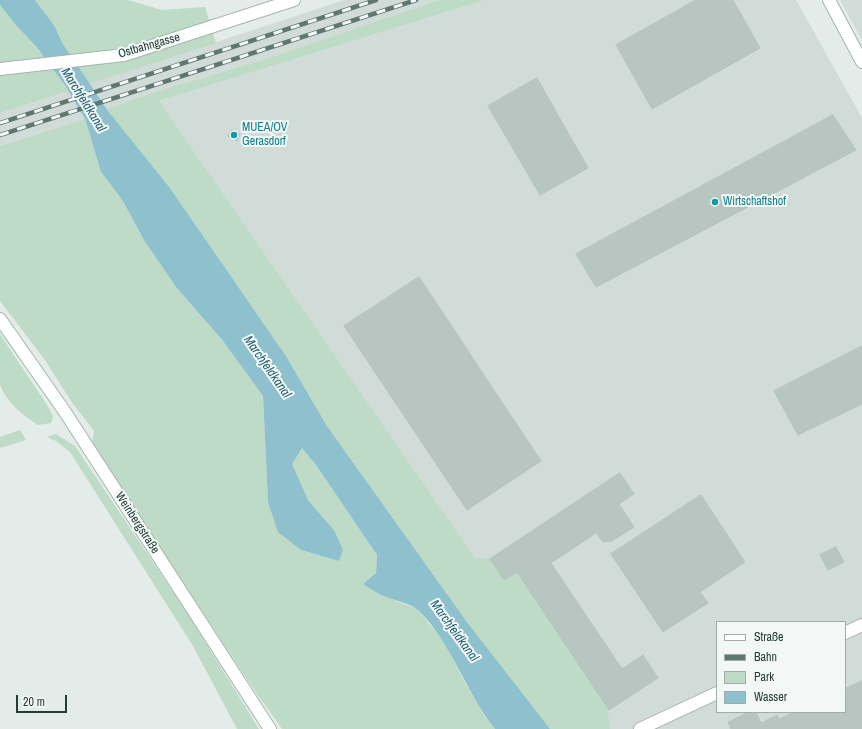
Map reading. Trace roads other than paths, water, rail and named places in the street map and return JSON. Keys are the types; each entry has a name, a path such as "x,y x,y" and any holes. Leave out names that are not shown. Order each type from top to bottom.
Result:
{"street":[{"name":"Ostbahngasse","path":"0,69 114,56 150,47 294,0"},
{"path":"829,0 862,62"},
{"name":"Weinbergstraße","path":"0,319 65,412 270,729"},
{"path":"846,633 862,625"},
{"path":"640,729 716,693"}],"water":[{"name":"Marchfeldkanal","path":"0,0 35,0 54,25 63,44 108,111 170,188 286,356 327,426 467,622 550,729 495,729 475,700 450,653 430,623 418,610 410,605 379,594 363,584 376,573 377,555 316,465 302,448 292,464 308,500 334,530 343,550 339,561 301,550 278,532 268,502 263,396 223,341 176,287 144,240 123,201 101,172 85,119 64,84 38,49 0,5"}],"railway":[{"path":"0,123 376,0"},
{"path":"0,135 416,0"}],"place":[{"name":"MUEA/OV Gerasdorf","path":"234,135"},
{"name":"Wirtschaftshof","path":"715,202"}]}
